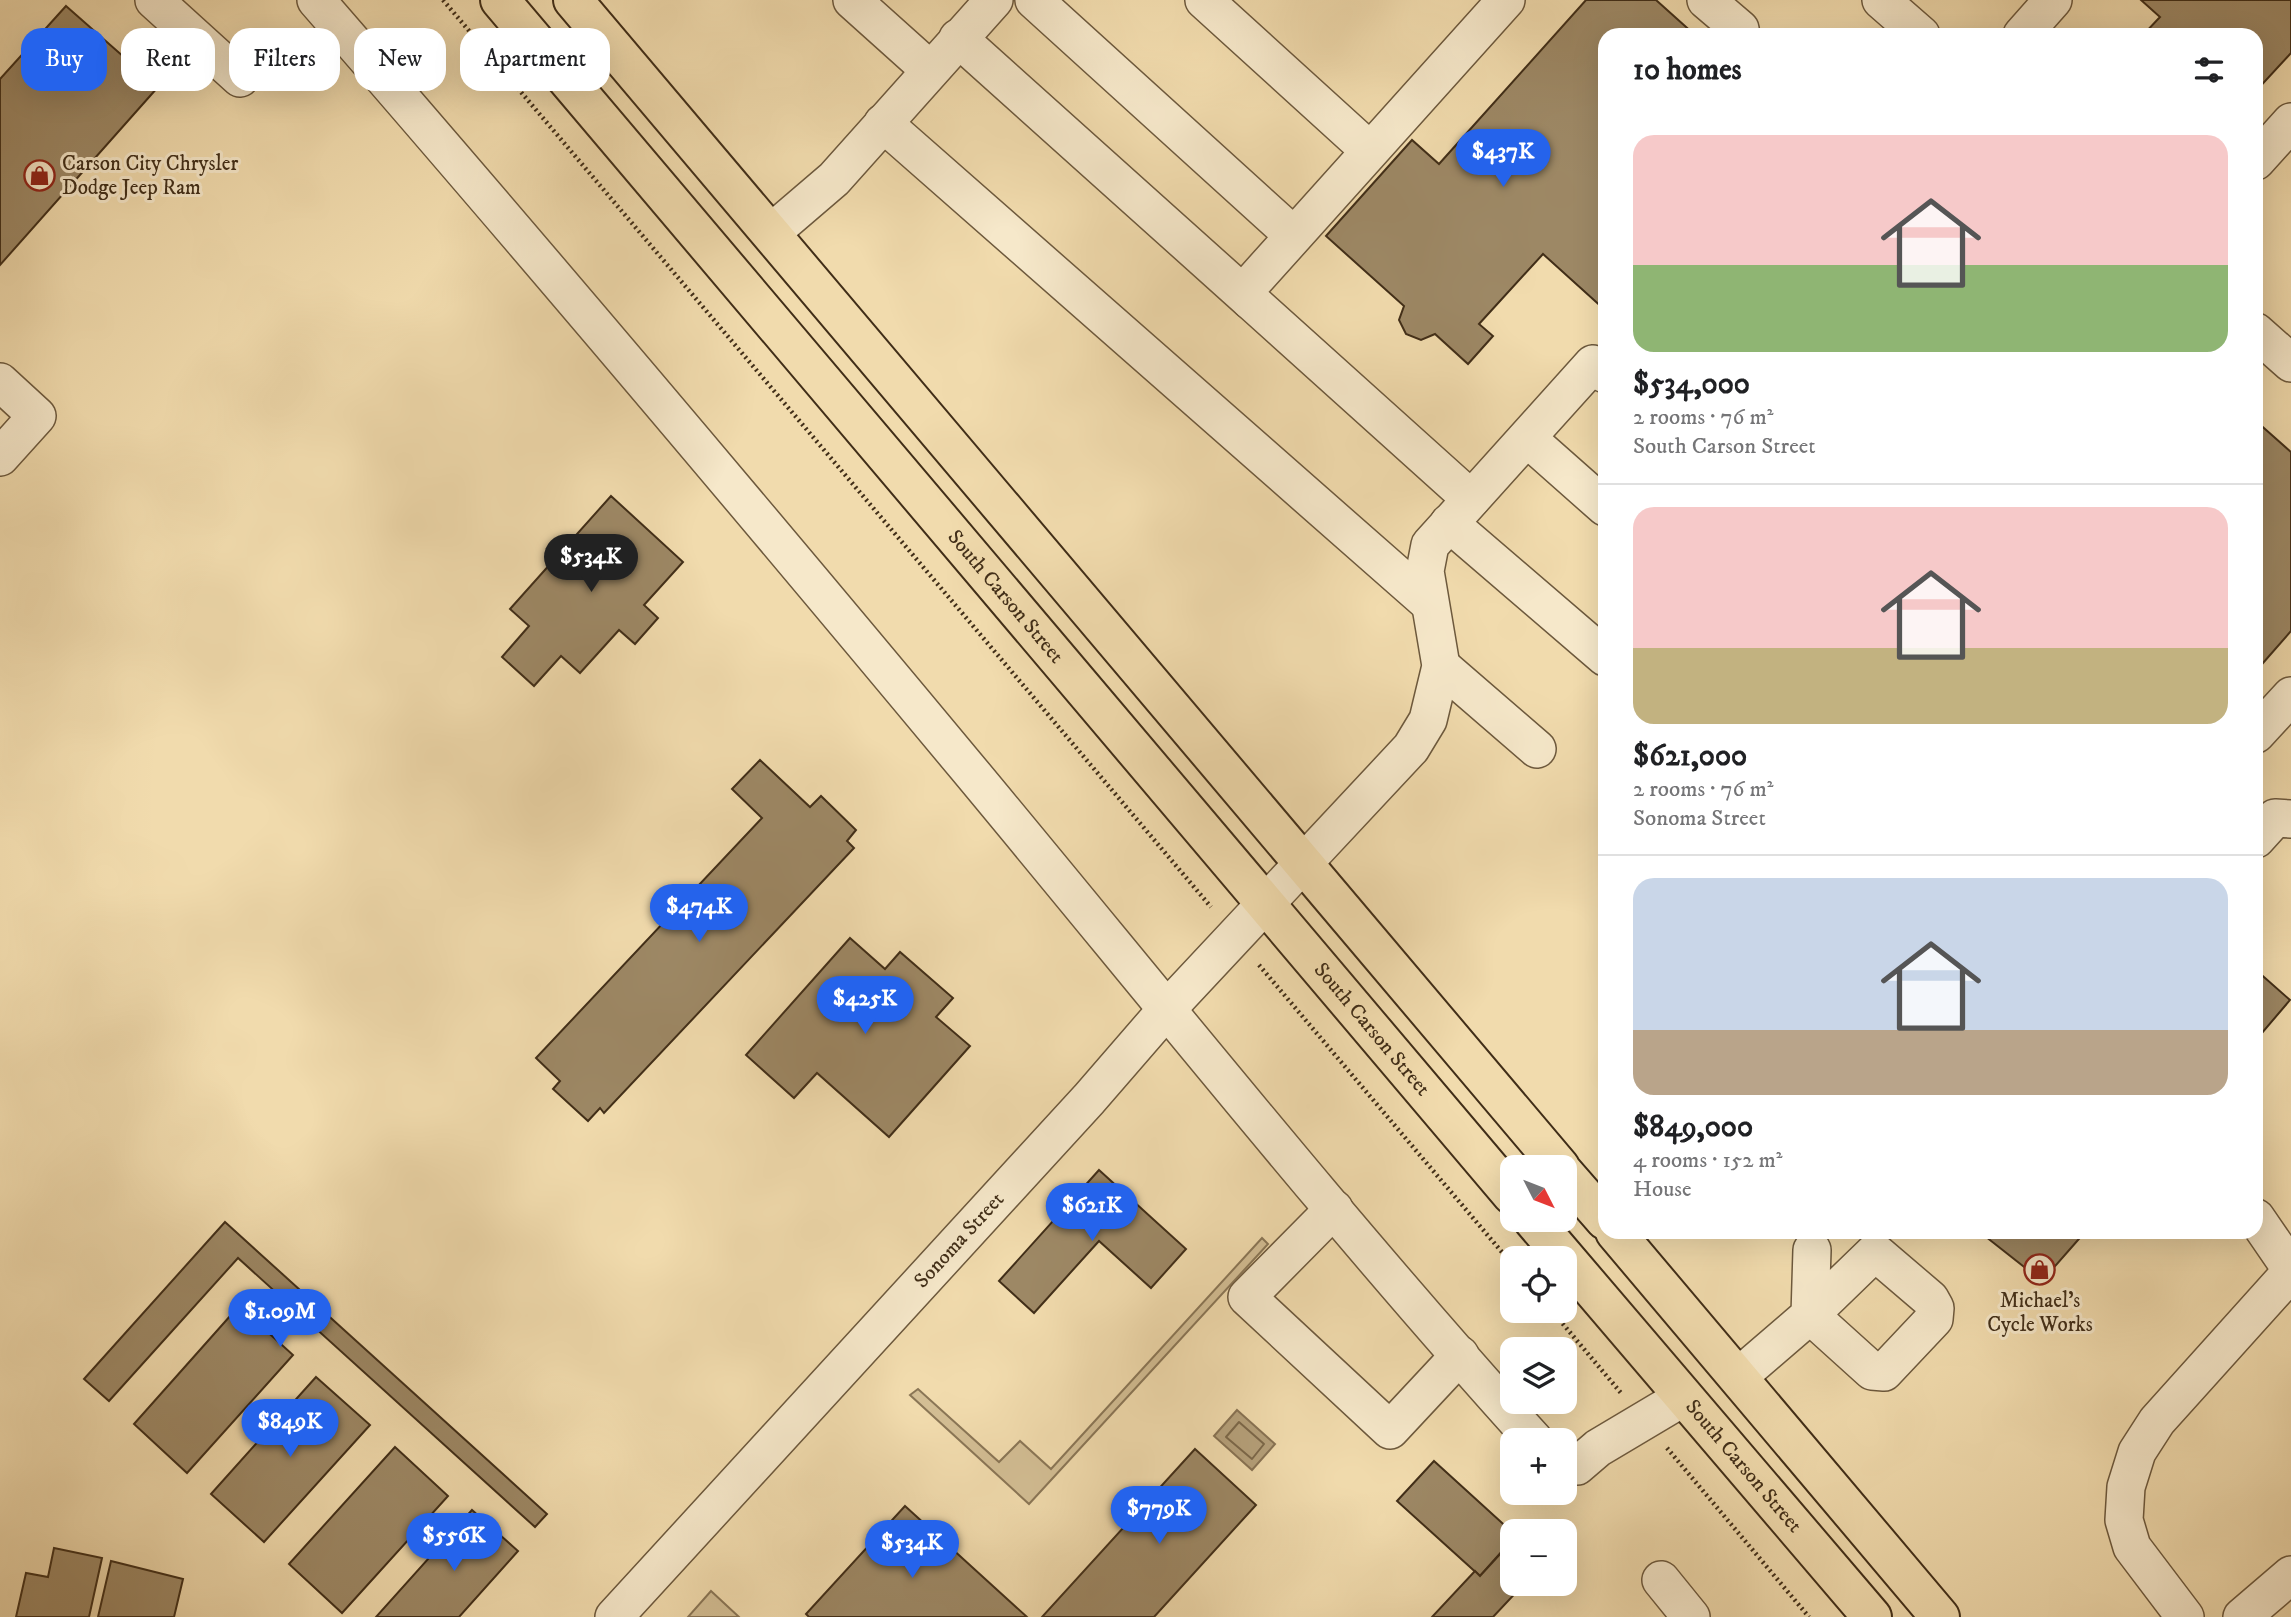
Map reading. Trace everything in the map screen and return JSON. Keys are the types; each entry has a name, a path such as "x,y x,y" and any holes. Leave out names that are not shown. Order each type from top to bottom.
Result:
{"main road":[{"name":"South Carson Street","path":"500,0 1500,1181"},
{"path":"573,0 1550,1155"},
{"path":"1577,1187 1598,1212"},
{"name":"South Carson Street","path":"1543,1232 1682,1398 1872,1617"},
{"path":"1621,1239 1940,1617"},
{"path":"1682,1398 1738,1377"}],"street":[{"path":"154,0 229,68"},
{"path":"316,0 458,163 1334,1209 1523,1428"},
{"path":"852,0 930,70"},
{"path":"1034,0 1293,235"},
{"path":"1204,0 1369,150"},
{"path":"1251,301 1249,286 1506,0"},
{"path":"1706,0 1739,28"},
{"path":"1881,0 1913,28"},
{"path":"771,233 834,178 993,1"},
{"path":"958,38 1251,301 1598,650"},
{"path":"2263,153 2291,122"},
{"path":"883,123 1429,603"},
{"path":"2263,338 2291,363"},
{"path":"1537,749 1441,667 1425,571 1430,545 1593,364 1598,368"},
{"path":"0,382 37,416 0,457"},
{"path":"1527,438 1598,501"},
{"name":"Sonoma Street","path":"614,1617 1089,1099 1167,1009 1411,748 1428,720 1441,667"},
{"path":"2263,726 2291,696"},
{"path":"2263,831 2275,818 2291,819"},
{"path":"1334,1209 1247,1297 1390,1430 1460,1356"},
{"path":"2185,1617 2151,1576 2132,1547 2124,1520 2126,1487 2137,1452 2157,1421 2291,1271 2263,1229"},
{"path":"1810,1315 1815,1239"},
{"path":"1738,1377 1810,1315 1885,1242 1935,1308 1934,1318 1884,1373 1872,1371 1810,1315"},
{"path":"1577,1466 1598,1448 1682,1398"},
{"path":"2242,1617 2291,1575"},
{"path":"1661,1580 1690,1617"}],"path":[{"path":"443,0 1500,1250"},
{"path":"1562,1323 1809,1617"}],"shaded area":[{"path":"1262,1238 1268,1244 1029,1504 910,1395 918,1389 999,1462 1020,1441 1051,1469"},
{"path":"711,1591 739,1617 688,1617"}],"water":[{"path":"1237,1410 1275,1444 1252,1470 1214,1436"}],"building":[{"path":"1586,0 1656,0 1687,28 1598,28 1598,304 1543,254 1479,324 1493,336 1468,364 1435,334 1421,340 1406,334 1399,320 1404,306 1326,236 1412,140 1439,164"},
{"path":"2141,0 2291,0 2291,53 2263,83 2263,28 2150,28 2160,17"},
{"name":"Carson City Chrysler Dodge Jeep Ram","path":"66,6 91,28 46,28"},
{"name":"Carson City Chrysler Dodge Jeep Ram","path":"107,42 121,54 121,91 154,91 0,265 0,79 21,56 21,91 107,91"},
{"path":"2263,427 2291,452 2291,631 2263,663"},
{"path":"611,496 683,562 644,605 658,618 635,644 619,630 580,673 561,656 534,686 502,657 529,626 510,609"},
{"path":"760,760 810,807 821,796 856,830 847,841 854,848 604,1113 600,1108 588,1121 553,1089 560,1081 536,1058 762,818 732,789"},
{"path":"850,938 885,969 900,952 953,998 936,1017 970,1046 889,1137 817,1073 794,1098 746,1055"},
{"path":"2263,976 2290,1000 2263,1032"},
{"path":"1099,1170 1186,1249 1151,1288 1099,1241 1034,1313 999,1281"},
{"path":"225,1222 547,1514 535,1527 238,1258 109,1401 84,1379"},
{"name":"Michael's Cycle Works","path":"1989,1239 2079,1239 2042,1281"},
{"path":"239,1306 293,1355 187,1473 134,1424"},
{"path":"316,1377 370,1425 264,1542 211,1494"},
{"path":"395,1447 448,1496 342,1613 289,1564"},
{"path":"1195,1449 1256,1505 1154,1617 1042,1617"},
{"path":"1434,1461 1500,1521 1500,1554 1480,1576 1397,1501"},
{"path":"905,1506 1027,1617 809,1617 806,1614"},
{"path":"472,1510 518,1551 459,1617 376,1617"},
{"path":"54,1548 102,1558 89,1617 16,1617 26,1573 48,1577"},
{"path":"1500,1554 1500,1596 1513,1596 1493,1617 1432,1617 1475,1571 1480,1576"},
{"path":"111,1561 183,1579 174,1617 98,1617"}],"place":[{"name":"Carson City Chrysler Dodge Jeep Ram","path":"39,176"},
{"name":"Michael's Cycle Works","path":"2040,1269"}]}
